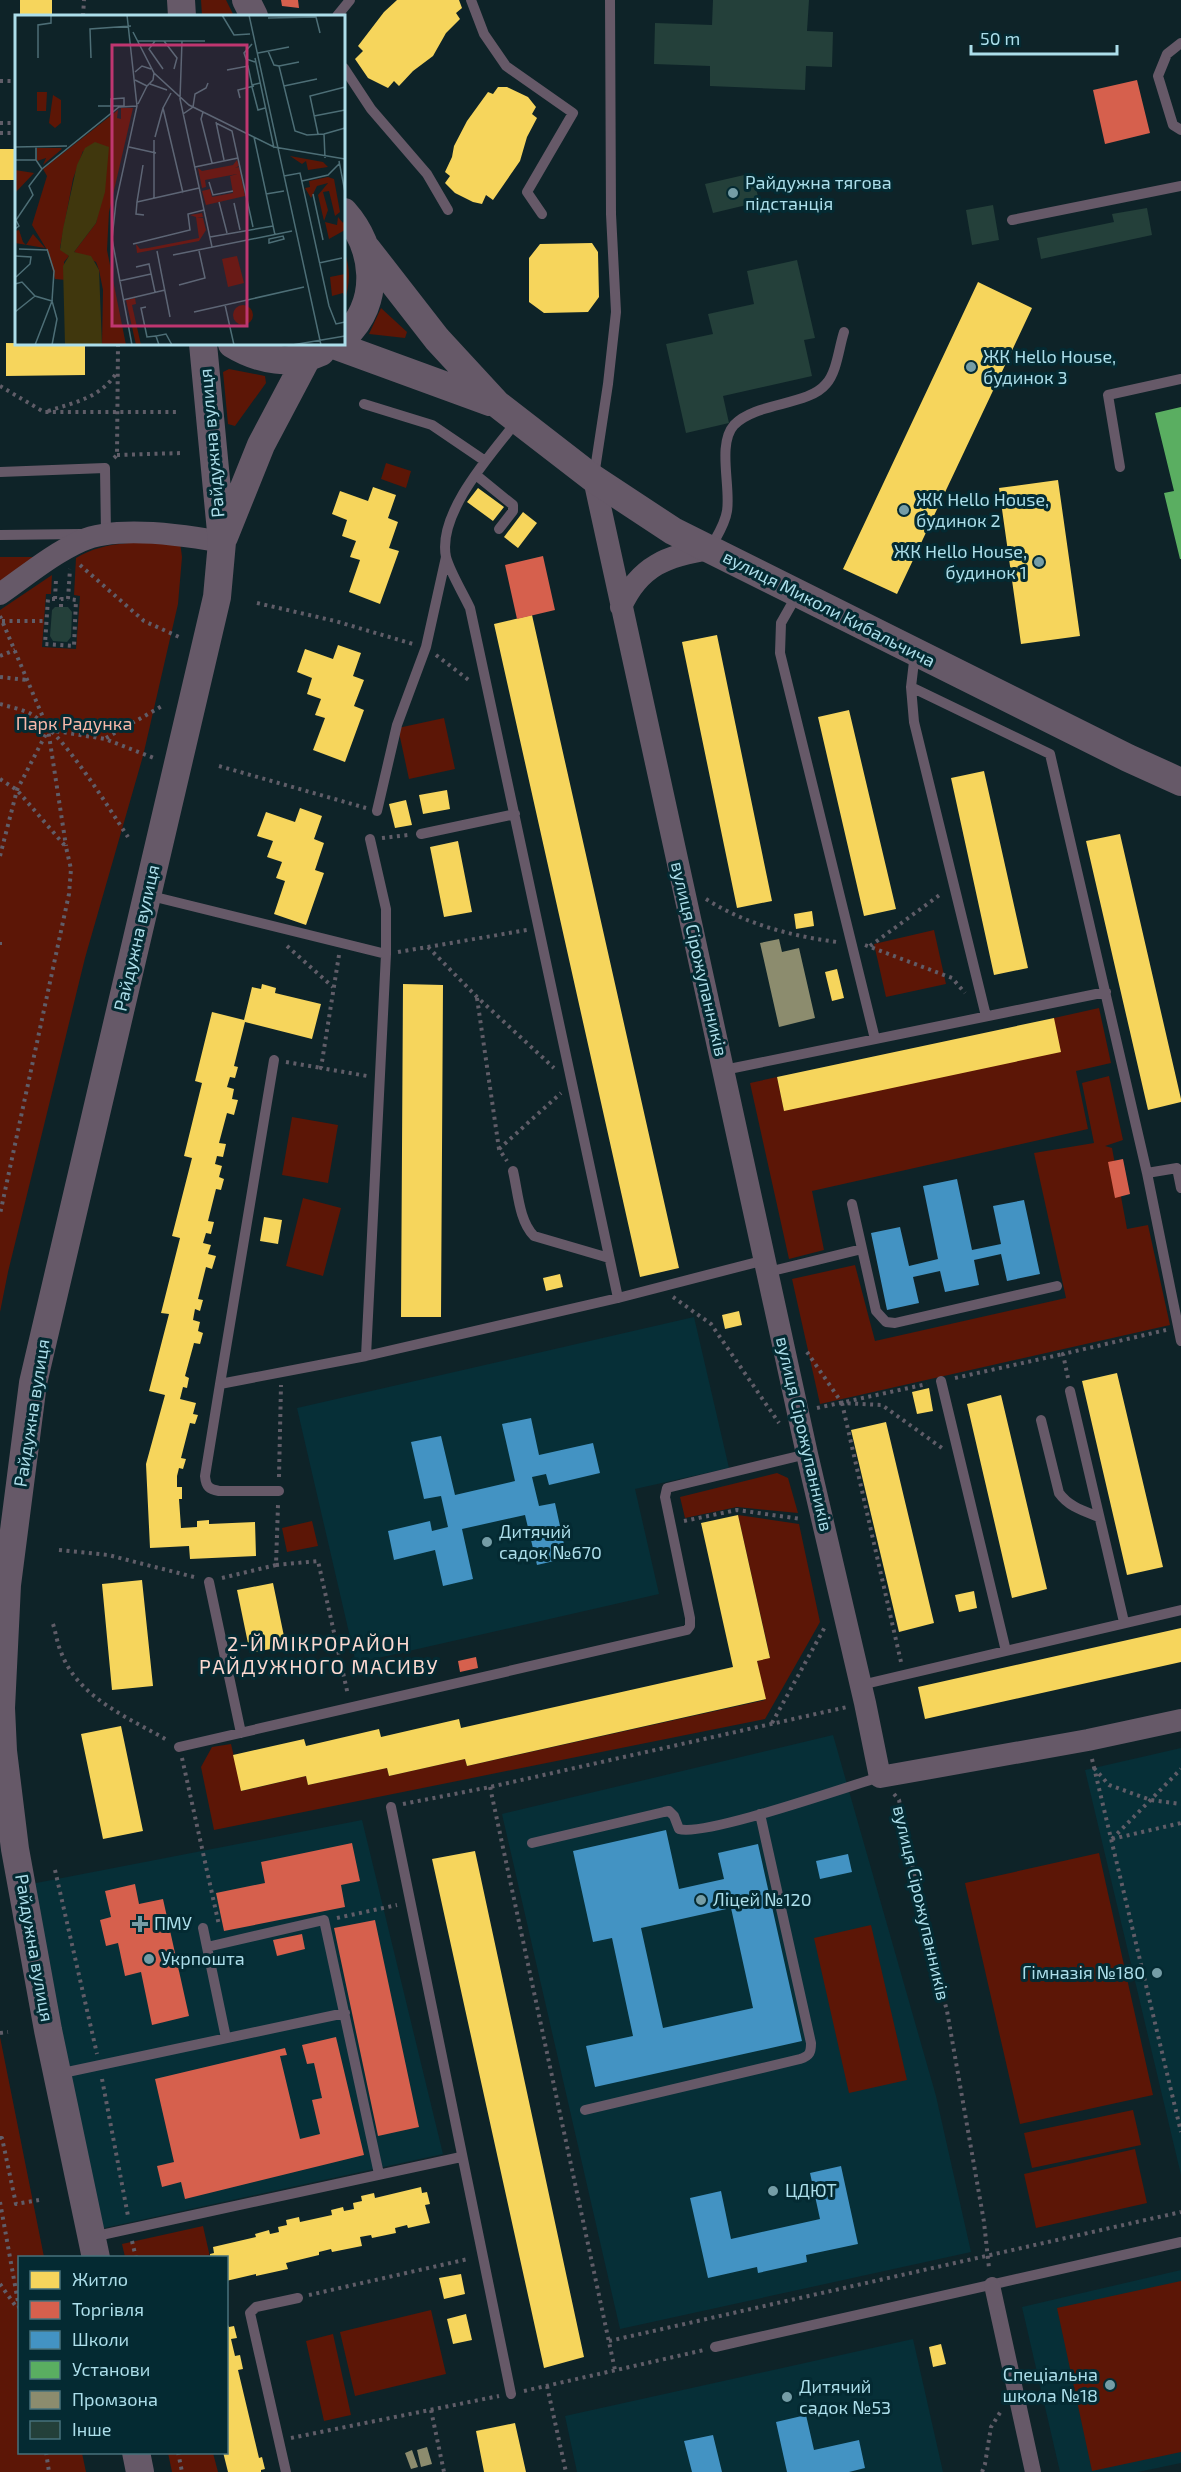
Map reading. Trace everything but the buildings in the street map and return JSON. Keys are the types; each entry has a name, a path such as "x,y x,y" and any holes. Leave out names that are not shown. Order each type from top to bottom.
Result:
{"street":[{"path":"181,0 182,15"},
{"path":"246,0 254,15"},
{"path":"345,213 356,227 367,249 371,270 369,292 362,313 345,336"},
{"name":"вулиця Миколи Кибальчича","path":"367,249 437,339 507,412 594,479 673,531 1128,759 1181,782"},
{"name":"Райдужна вулиця","path":"93,2247 57,2074 15,1849 3,1751 1,1708 7,1586 33,1383 217,597 222,542 203,345"},
{"path":"234,345 249,354 278,361 308,358 332,345"},
{"name":"вулиця Миколи Кибальчича","path":"345,345 507,412"},
{"name":"Райдужна вулиця","path":"222,542 261,445 308,358"},
{"name":"вулиця Сірожупанників","path":"594,479 880,1778"},
{"name":"Райдужна вулиця","path":"0,594 62,550 83,540 106,534 178,534 222,542"},
{"path":"621,607 628,591 638,578 660,561 675,555 710,549"},
{"path":"880,1778 1088,1740 1181,1720"},
{"path":"992,2285 1033,2472"},
{"path":"136,2454 140,2472"}],"lane":[{"path":"338,15 350,0"},
{"path":"471,0 484,34 506,66 573,113 527,192 542,214"},
{"path":"594,479 616,312 611,214 610,0"},
{"path":"1181,43 1167,54 1158,76 1173,125 1181,130"},
{"path":"345,70 371,109 427,174 448,210"},
{"path":"1012,220 1181,186"},
{"path":"710,549 724,523 728,510 726,445 728,434 734,425 746,416 815,393 827,384 844,332"},
{"path":"1120,467 1108,395 1181,379"},
{"path":"364,404 432,425 485,461"},
{"path":"377,811 398,725 426,647 446,557 448,530 456,505 485,461 507,412"},
{"path":"0,472 105,468 106,534 0,535"},
{"path":"476,475 513,505 513,511 499,529"},
{"path":"446,557 470,608 618,1298"},
{"path":"798,593 781,623 780,653 875,1039"},
{"path":"915,653 911,687 914,722 986,1016"},
{"path":"911,687 1050,754 1147,1173 1181,1341"},
{"path":"421,834 515,814"},
{"path":"366,1356 386,954 386,909 370,839"},
{"path":"147,895 386,954"},
{"path":"724,1070 1106,992"},
{"path":"274,1060 205,1476 206,1484 210,1489 219,1491 279,1491"},
{"path":"1147,1173 1177,1168 1181,1188"},
{"path":"513,1172 524,1220 528,1230 534,1236 609,1258"},
{"path":"852,1204 876,1311 886,1322 895,1323 1057,1287"},
{"path":"220,1384 366,1356 660,1288 862,1249"},
{"path":"941,1381 1006,1650"},
{"path":"1070,1391 1124,1622"},
{"path":"1041,1420 1059,1493 1065,1501 1099,1516"},
{"path":"179,1746 687,1630 690,1626 690,1618 665,1497 667,1488 671,1485 807,1454"},
{"path":"209,1582 241,1733"},
{"path":"863,1694 904,1675 1181,1610"},
{"path":"532,1843 664,1812 672,1813 679,1829 684,1831 760,1814 880,1778"},
{"path":"391,1807 511,2394"},
{"path":"585,2110 800,2059 807,2057 811,2051 760,1814"},
{"path":"207,1947 324,1920 379,2174"},
{"path":"203,1928 226,2038"},
{"path":"57,2074 345,2013"},
{"path":"93,2247 379,2174 461,2157"},
{"path":"715,2347 1181,2242"},
{"path":"286,2472 250,2313 256,2307 298,2298"}],"path":[{"path":"105,468 117,455 118,345"},
{"path":"44,412 88,398 109,386 118,372"},
{"path":"0,386 44,412 180,412"},
{"path":"117,455 183,453"},
{"path":"78,563 144,621 179,637"},
{"path":"68,599 70,567"},
{"path":"55,599 56,577"},
{"path":"48,599 68,599 76,600 74,646 45,644 48,599"},
{"path":"61,599 61,607"},
{"path":"258,603 335,621 426,647 489,696"},
{"path":"0,1215 69,894 71,869 48,729 1,618 47,621"},
{"path":"0,656 15,650"},
{"path":"0,677 28,681"},
{"path":"0,704 30,714 48,729 77,763 128,837"},
{"path":"105,739 162,706"},
{"path":"48,729 105,739 153,759"},
{"path":"0,856 17,790 48,729"},
{"path":"219,766 377,811"},
{"path":"0,779 17,790 66,847"},
{"path":"370,839 421,834"},
{"path":"855,958 954,884"},
{"path":"263,924 334,988"},
{"path":"386,954 539,928"},
{"path":"321,1068 340,943"},
{"path":"428,947 477,997 572,1084 499,1149"},
{"path":"477,997 499,1149 513,1172"},
{"path":"274,1060 380,1078"},
{"path":"660,1288 711,1324 781,1428"},
{"path":"1070,1391 1062,1354 1178,1327"},
{"path":"801,1344 842,1403 904,1675"},
{"path":"276,1564 282,1372"},
{"path":"842,1403 882,1405 960,1460"},
{"path":"670,1524 736,1510 805,1519"},
{"path":"59,1550 108,1554 209,1582 276,1564 318,1561 351,1708"},
{"path":"772,1724 827,1624 844,1611"},
{"path":"53,1624 61,1654 78,1682 109,1707 179,1746 219,1925 203,1928"},
{"path":"391,1807 772,1724 863,1694"},
{"path":"1088,1740 1181,2132"},
{"path":"1094,1768 1109,1785 1151,1800 1181,1804"},
{"path":"1111,1839 1181,1769"},
{"name":"вулиця Сірожупанників","path":"880,1778 898,1800 925,1927 947,2011 984,2222 988,2257"},
{"path":"490,1787 615,2370"},
{"path":"1111,1839 1181,1823"},
{"path":"324,1920 410,1903"},
{"path":"0,2033 8,2032"},
{"path":"0,2138 2,2138 16,2204 39,2200"},
{"path":"0,2202 18,2306"},
{"path":"609,2341 1181,2212"},
{"path":"298,2298 481,2256"},
{"path":"0,2284 18,2311"},
{"path":"547,2386 566,2472"},
{"path":"982,2472 991,2427 1015,2389"},
{"path":"430,2410 444,2472"},
{"path":"46,2454 49,2472"},
{"path":"178,2454 182,2472"}],"shaded area":[{"name":"Дитячий садок №670","path":"694,1317 729,1468 635,1489 659,1594 356,1663 297,1408"},
{"name":"Ліцей №120","path":"833,1735 936,2096 971,2252 620,2329 502,1814"},
{"name":"Гімназія №180","path":"1181,1748 1181,2175 1085,1770"},
{"path":"362,1820 443,2154 95,2230 31,1884"},
{"name":"Спеціальна школа №18","path":"1181,2270 1181,2463 1138,2472 1060,2472 1022,2307"},
{"name":"Дитячий садок №53","path":"913,2339 943,2472 577,2472 565,2416"}],"green space":[{"path":"201,0 226,0 234,15 202,15"},
{"path":"345,254 348,263 348,290 345,300"},
{"path":"381,308 407,332 405,338 369,334"},
{"path":"229,369 265,376 266,383 235,426 228,424 223,372"},
{"path":"386,463 411,471 406,488 381,479"},
{"name":"Парк Радунка","path":"139,542 180,542 182,557 178,604 143,756 85,958 0,1312 0,610 52,575 51,594 46,594 42,647 76,649 80,596 74,595 76,558 113,545"},
{"path":"0,557 35,557 0,584"},
{"path":"444,718 455,769 409,779 398,728"},
{"path":"934,930 946,984 886,997 874,944"},
{"path":"1099,1008 1111,1063 1076,1071 1088,1129 812,1191 824,1250 789,1259 750,1083 777,1077 784,1110 1054,1018"},
{"path":"1109,1076 1123,1140 1105,1146 1112,1148 1127,1229 1148,1225 1170,1325 820,1404 792,1279 855,1265 875,1341 1066,1298 1034,1153 1094,1143 1082,1083"},
{"path":"292,1117 338,1125 328,1183 282,1175"},
{"path":"303,1198 341,1208 323,1276 286,1266"},
{"path":"777,1473 788,1478 798,1513 737,1507 685,1518 680,1497"},
{"path":"738,1515 799,1524 820,1622 765,1719 214,1830 201,1767 212,1747 231,1744 242,1791 306,1776 308,1785 387,1768 389,1776 465,1759 467,1766 765,1700 757,1661 770,1657"},
{"path":"312,1521 318,1546 287,1552 282,1528"},
{"path":"1099,1853 1153,2095 1020,2124 965,1883"},
{"path":"871,1925 907,2080 849,2093 814,1938"},
{"path":"0,2037 44,2256 18,2256 18,2454 82,2454 86,2472 0,2472"},
{"path":"1133,2110 1141,2145 1032,2168 1024,2133"},
{"path":"1135,2149 1147,2203 1036,2228 1024,2174"},
{"path":"203,2226 210,2256 125,2256 122,2244"},
{"name":"Спеціальна школа №18","path":"1181,2281 1181,2452 1092,2471 1057,2308"},
{"path":"431,2310 446,2374 355,2396 340,2332"},
{"path":"333,2334 351,2415 324,2421 306,2341"},
{"path":"168,2454 213,2454 218,2472 172,2472"}],"place":[{"name":"Райдужна тягова пiдстанцiя","path":"733,193"},
{"name":"ЖК Hello House, будинок 3","path":"971,367"},
{"name":"ЖК Hello House, будинок 2","path":"904,510"},
{"name":"ЖК Hello House, будинок 1","path":"1039,562"},
{"name":"Дитячий садок №670","path":"487,1542"},
{"name":"Ліцей №120","path":"701,1900"},
{"name":"ПМУ","path":"140,1924"},
{"name":"Укрпошта","path":"149,1959"},
{"name":"Гімназія №180","path":"1157,1973"},
{"name":"ЦДЮТ","path":"773,2191"},
{"name":"Спеціальна школа №18","path":"1110,2385"},
{"name":"Дитячий садок №53","path":"787,2397"}],"district":[{"name":"2-Й МІКРОРАЙОН РАЙДУЖНОГО МАСИВУ","path":"319,1656"}]}
